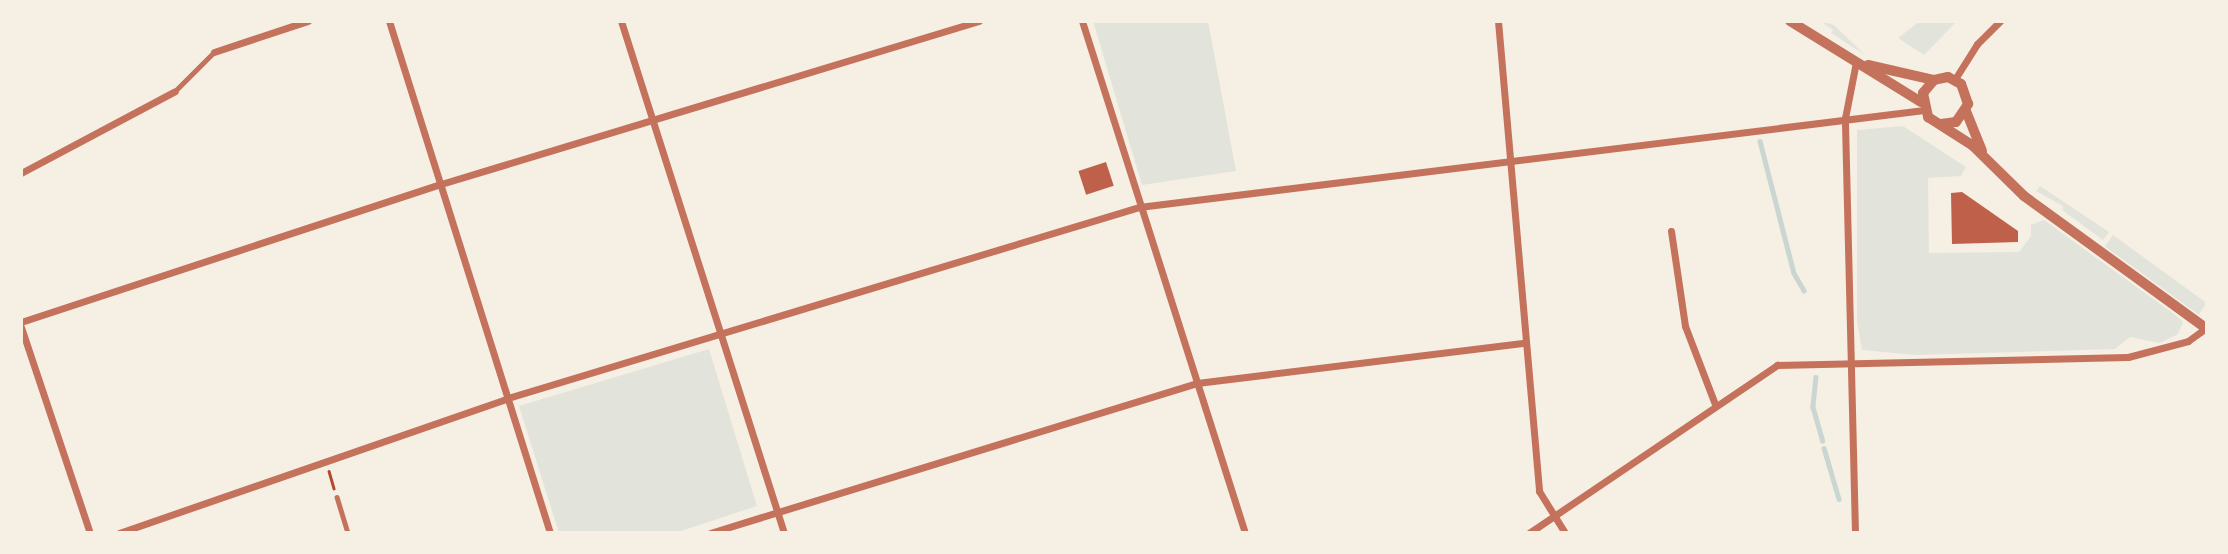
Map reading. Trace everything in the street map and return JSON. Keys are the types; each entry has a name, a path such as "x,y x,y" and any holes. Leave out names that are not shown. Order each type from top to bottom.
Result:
{"street":[{"path":"214,51 308,21"},
{"path":"389,21 550,533"},
{"path":"621,21 784,533"},
{"path":"90,533 21,324 440,184 979,21"},
{"path":"1082,21 1139,207 1245,533"},
{"path":"1498,21 1539,491 1564,533"},
{"path":"1529,533 1715,404 1777,365 1851,361 2128,357 2188,341 2206,328 2024,196 1984,155 1941,124 1923,106 1790,21"},
{"path":"1955,79 1978,44 2000,21"},
{"path":"1856,62 1934,80 1955,79 1966,90 1966,111 1984,155"},
{"path":"1855,533 1845,117 1856,62"},
{"path":"1923,106 1934,80"},
{"path":"21,173 175,91"},
{"path":"119,533 508,398 1139,207 1923,106"},
{"path":"1941,124 1956,122 1966,111"},
{"path":"1671,231 1685,326 1715,404"},
{"path":"710,533 1197,383 1525,343"}],"lane":[{"path":"175,91 214,51"},
{"path":"337,497 348,533"}],"path":[{"path":"326,462 337,497"}],"shaded area":[{"path":"1093,21 1208,21 1236,171 1142,185"},
{"path":"1820,21 1834,25 1865,55 1831,33 1833,30"},
{"path":"1920,21 1957,21 1924,55 1898,38"},
{"path":"1903,126 1966,167 1961,176 1928,178 1929,253 2019,252 2031,236 2031,225 2044,220 2178,317 2183,322 2178,334 2160,343 2130,337 2115,349 1917,355 1862,350 1857,321 1857,130"},
{"path":"2040,186 2109,232 2103,240 2062,210 2063,206 2036,191"},
{"path":"2113,235 2207,303 2199,315 2105,246"},
{"path":"709,349 757,506 675,533 559,533 519,406"}],"building":[{"path":"1106,162 1114,186 1086,195 1078,171"},
{"path":"1962,192 2018,231 2018,242 1952,244 1951,193"}],"waterway":[{"path":"1760,141 1794,273 1804,290"},
{"path":"1816,377 1813,407 1823,441"},
{"path":"1824,448 1839,499"}]}
